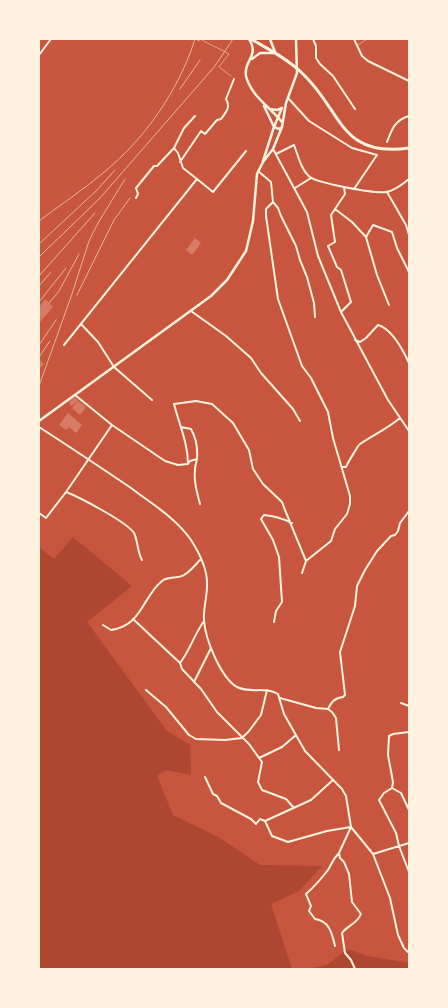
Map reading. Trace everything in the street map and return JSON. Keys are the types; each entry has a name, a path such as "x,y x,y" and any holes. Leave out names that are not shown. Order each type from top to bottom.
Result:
{"highway":[{"path":"250,39 276,54 312,82 343,128 358,141 372,148 385,150 409,148"}],"main road":[{"path":"250,39 253,55 246,76 274,127 279,129 282,127"},
{"path":"270,39 276,54"},
{"path":"39,420 191,311 222,286 236,269 246,251 254,221 258,171 273,149 282,127 286,103 297,73 296,39"},
{"path":"248,66 254,56 260,53 276,54"},
{"path":"263,162 274,127 286,103"},
{"path":"263,104 274,110 282,108"},
{"path":"263,104 282,121 282,127"}],"street":[{"path":"39,55 51,39"},
{"path":"313,39 316,46 316,58 333,76 355,109"},
{"path":"354,39 362,56 368,61 409,81"},
{"path":"180,162 201,131 205,134 217,120 221,119 229,107 226,99 234,79"},
{"path":"288,98 309,122 352,148 377,155 354,189"},
{"path":"136,198 138,194 136,188 154,166 157,166 174,148 184,128 195,116"},
{"path":"387,142 396,124 401,119 409,116"},
{"path":"276,154 294,145 303,168 311,178 354,189 387,192 409,179"},
{"path":"174,148 178,153 183,168 213,192 246,151"},
{"path":"273,149 307,212 318,256 341,312 388,400 409,431"},
{"path":"258,171 271,182 273,202 278,208 296,246 307,277 316,317"},
{"path":"294,188 311,178"},
{"path":"64,345 197,179"},
{"path":"341,312 351,302 341,270 337,267 328,246 335,242 331,215 345,194 344,187"},
{"path":"387,192 406,225 409,235"},
{"path":"273,202 266,208 266,216 278,299 302,366 328,412 333,438 350,496 347,514 335,529 331,541 306,561 302,573"},
{"path":"335,209 352,222 366,237 377,275 389,305"},
{"path":"366,237 373,225 392,232 395,236 394,240 397,248 409,272"},
{"path":"191,311 226,336 251,358 261,373 293,409 300,421"},
{"path":"81,324 98,342 114,367 152,400"},
{"path":"355,340 360,342 378,325 382,326 395,338 409,363"},
{"path":"75,395 112,425 165,461 178,465 188,464 190,461 197,459"},
{"path":"188,464 185,440 174,404 196,401 212,404 233,423 249,450 253,469 262,484 282,502 306,561"},
{"path":"342,467 346,466 351,460 358,445 386,430 400,418"},
{"path":"39,512 46,518 112,425"},
{"path":"39,427 89,459 179,524 192,542 204,566 207,585 204,621 216,659 236,687 246,690 271,690 278,694 284,714 305,751 346,796 351,827 373,854 390,898 398,935 404,948 409,953"},
{"path":"181,427 191,428 195,436 198,451 194,466 194,482 200,504"},
{"path":"66,492 78,496 123,522 132,531 142,560"},
{"path":"328,709 331,702 344,695 340,652 355,606 357,586 377,551 391,536 395,535 400,523 409,511"},
{"path":"274,622 276,611 282,602 279,557 273,540 261,519 264,515 273,516 283,518 292,524"},
{"path":"103,626 108,629 117,629 127,625 146,604 156,587 164,579 185,575 201,559"},
{"path":"133,619 180,663 217,712 249,744 262,762 258,782 262,790 286,799 294,808"},
{"path":"180,663 188,653 193,637 204,621"},
{"path":"194,682 211,648"},
{"path":"146,690 166,707 189,735 196,739 225,740 242,738 250,731 261,714 267,690"},
{"path":"280,698 316,708 328,709 336,718 339,750"},
{"path":"401,703 409,706"},
{"path":"409,732 389,736 388,755 393,782 392,788 384,793 379,800 396,833 409,872"},
{"path":"258,758 282,747 296,735"},
{"path":"205,777 214,794 220,798 221,803 251,819 256,824 260,818 265,820 311,800 333,780"},
{"path":"392,788 401,793 409,810"},
{"path":"265,820 272,836 288,842 327,831 351,827"},
{"path":"335,946 328,925 322,920 315,919 309,911 311,906 306,894 317,884 330,866 331,860 339,853 351,827"},
{"path":"373,854 409,843"},
{"path":"339,853 349,874 352,902 361,914 353,926 344,929 342,933 345,953 355,969"}],"lane":[{"path":"357,46 367,39"}],"path":[{"path":"195,39 199,41 200,39 229,54 219,67 234,79"}],"shaded area":[{"path":"73,537 132,586 87,622 167,731 190,745 191,775 166,770 157,776 173,815 220,838 260,865 322,866 299,891 271,904 292,969 39,969 39,547 54,559"},
{"path":"348,949 367,956 409,963 409,969 307,969 327,965"}],"building":[{"path":"195,238 201,243 192,255 186,250"},
{"path":"45,299 53,307 39,323 39,307"},
{"path":"39,359 44,364 39,369"},
{"path":"75,397 78,401 71,406 69,402"},
{"path":"78,401 86,407 80,415 72,408"},
{"path":"68,413 82,425 76,433 69,427 66,430 59,425"}],"railway":[{"path":"39,221 95,179 133,145 170,95 180,77 195,39"},
{"path":"39,257 100,198 215,66 233,39"},
{"path":"180,89 200,60"},
{"path":"39,244 97,190 115,170"},
{"path":"39,386 89,241 125,179"},
{"path":"77,295 114,220 130,198"},
{"path":"39,276 95,213"},
{"path":"49,303 59,291 79,254"},
{"path":"39,302 66,268"},
{"path":"39,286 51,272"},
{"path":"39,345 56,320"},
{"path":"39,357 50,341"}]}
